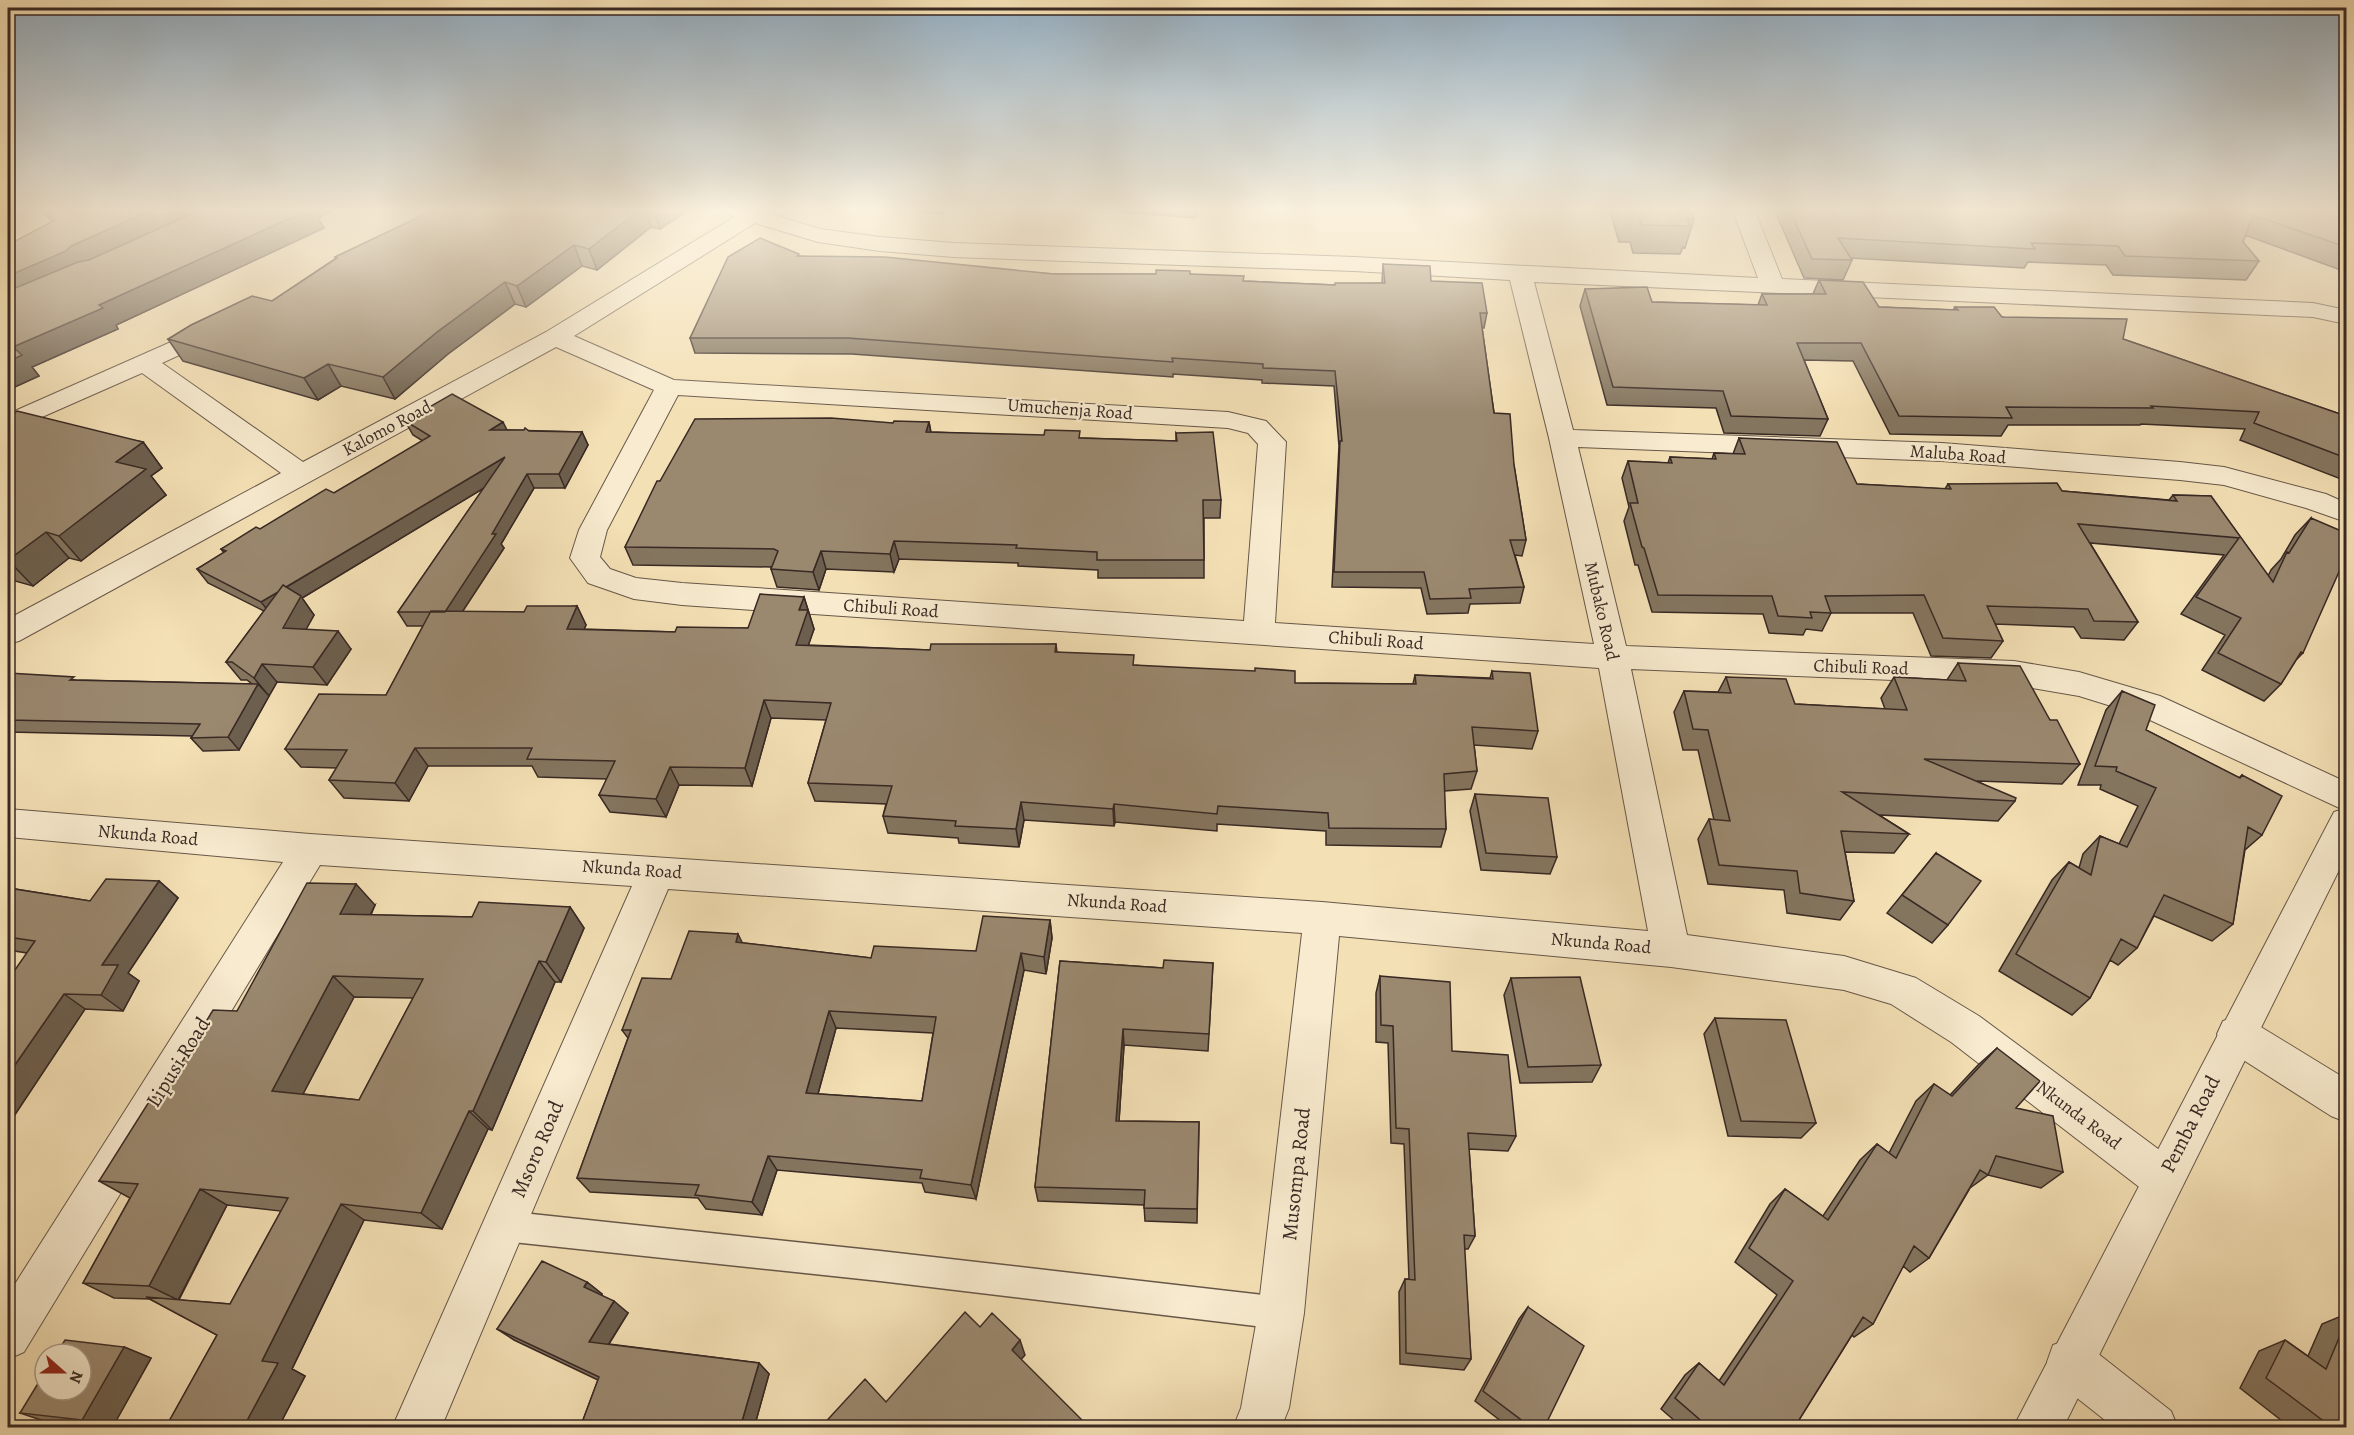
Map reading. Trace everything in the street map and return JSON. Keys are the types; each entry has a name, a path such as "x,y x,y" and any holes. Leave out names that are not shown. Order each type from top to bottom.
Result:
{"street":[{"name":"Kalomo Road","path":"8,633 555,337 647,278"},
{"name":"Mubako Road","path":"1521,278 1562,438 1612,657 1671,950"},
{"path":"1611,278 2313,310 2346,317"},
{"path":"1769,278 1772,285"},
{"path":"8,424 230,322"},
{"path":"555,337 669,387"},
{"path":"145,363 302,474"},
{"name":"Chibuli Road","path":"669,387 592,530 585,558 599,576 634,588 682,594 1612,657 2014,673 2079,684 2148,705 2346,797"},
{"name":"Umuchenja Road","path":"669,387 1228,420 1257,427 1272,442 1259,632"},
{"name":"Maluba Road","path":"1562,438 1942,452 2180,471 2224,476 2316,501 2346,513"},
{"name":"Pemba Road","path":"2037,1428 2162,1178 2346,822"},
{"name":"Nkunda Road","path":"8,823 310,849 1322,918 1671,950 1844,973 1902,990 1965,1029 2162,1178"},
{"name":"Lipusi Road","path":"8,1336 310,849"},
{"name":"Msoro Road","path":"416,1428 657,871"},
{"name":"Musompa Road","path":"1257,1428 1265,1408 1281,1313 1322,918"},
{"path":"2237,1034 2346,1102"},
{"path":"2070,1362 2154,1428"}],"lane":[{"path":"504,1226 1281,1313"}],"building":[{"path":"39,278 159,278 99,305 103,308 13,347 22,355 8,362 8,291"},
{"path":"307,278 528,278 517,286 505,282 437,332 383,377 328,364 304,378 168,339 191,325 252,296 272,301"},
{"path":"718,278 1244,278 1243,281 1335,285 1335,283 1385,283 1384,278 1431,278 1431,281 1482,283 1487,313 1480,313 1494,413 1510,414 1514,465 1526,540 1510,540 1524,587 1469,589 1471,598 1430,599 1424,572 1334,572 1340,441 1342,441 1335,371 1263,368 1263,364 1172,358 1173,362 848,338 690,338"},
{"path":"1819,280 1863,282 1879,307 1958,310 1955,307 1994,307 2002,317 2127,319 2123,339 2346,416 2346,458 2254,423 2259,412 2151,406 2153,408 2006,407 2012,418 1899,416 1861,343 1797,343 1828,419 1731,416 1723,391 1613,387 1585,289 1647,287 1652,302 1767,305 1762,294 1826,294"},
{"path":"452,394 503,422 490,430 524,430 525,428 529,431 582,432 559,474 527,474 492,534 496,534 445,612 398,612 505,457 286,587 283,585 278,592 261,602 197,569 226,551 221,549 256,527 260,529 326,489 334,493 430,436 405,421"},
{"path":"17,411 143,442 116,462 146,469 59,536 46,532 8,560 8,418"},
{"path":"831,418 893,423 894,421 929,422 926,432 1044,435 1045,430 1080,431 1079,438 1177,441 1176,433 1213,432 1221,500 1203,500 1204,560 1097,560 1097,552 1016,548 1017,545 894,541 890,554 821,551 813,572 771,569 778,551 774,549 625,547 657,481 660,481 695,419"},
{"path":"1739,438 1837,442 1857,484 1951,489 1948,484 2057,483 2062,491 2177,501 2173,495 2211,496 2273,582 2287,552 2289,553 2311,518 2346,533 2346,556 2303,653 2301,652 2281,684 2218,653 2241,618 2196,597 2239,538 2078,524 2138,622 2094,621 2088,609 1987,606 2003,641 1943,638 1924,595 1825,596 1831,613 1810,612 1812,618 1778,616 1772,596 1658,595 1630,503 1638,503 1628,461 1672,463 1670,457 1716,459 1714,453 1745,454"},
{"path":"283,585 301,596 283,628 338,631 313,667 262,664 254,678 232,662 226,662"},
{"path":"760,594 804,597 799,610 808,610 796,645 930,650 931,644 1056,644 1055,652 1134,655 1133,665 1295,671 1295,683 1416,684 1415,675 1493,679 1492,671 1530,673 1538,731 1472,727 1477,771 1444,774 1446,829 1329,828 1328,813 1218,806 1217,814 1114,804 1113,809 1021,802 1016,829 955,826 956,821 883,816 892,786 808,783 831,703 764,700 745,768 670,767 656,799 599,795 615,761 527,759 532,748 415,748 395,783 329,780 347,750 285,749 319,694 386,695 431,611 524,612 527,606 577,606 567,629 675,632 677,627 748,628"},
{"path":"1958,663 2020,666 2050,720 2057,720 2080,764 1924,759 2016,798 2015,801 1842,792 1909,834 1841,831 1854,901 1800,893 1797,871 1719,865 1709,819 1730,821 1708,730 1693,729 1684,691 1731,693 1726,677 1786,679 1795,704 1907,710 1894,677 1966,681"},
{"path":"8,673 74,677 70,680 258,684 228,737 191,738 200,724 8,720"},
{"path":"2122,691 2155,705 2146,730 2240,778 2242,775 2282,796 2262,835 2248,827 2233,924 2164,895 2137,948 2121,939 2090,998 2016,954 2069,862 2091,875 2100,836 2127,847 2156,788 2116,771 2117,767 2095,766"},
{"path":"1475,794 1548,798 1557,857 1486,853"},
{"path":"1936,853 1981,881 1948,925 1902,895"},
{"path":"106,879 159,881 102,965 118,965 101,995 64,994 8,1075 8,980 35,941 8,937 8,888 90,901"},
{"path":"307,883 356,884 340,914 472,917 479,902 570,907 546,962 539,961 473,1111 469,1111 421,1213 341,1204 262,1361 278,1363 243,1428 186,1428 167,1425 217,1335 146,1297 230,1304 288,1198 200,1189 149,1286 83,1283 138,1184 99,1181 152,1097 161,1097 213,1010 237,1011","holes":["333,976 423,979 359,1100 272,1091"]},
{"path":"983,916 1050,920 1044,957 1021,953 971,1185 920,1178 922,1170 768,1156 752,1202 695,1195 699,1185 577,1178 631,1030 622,1030 642,978 671,979 689,931 738,934 736,942 871,958 874,946 976,951","holes":["829,1011 936,1017 922,1101 806,1093"]},
{"path":"1164,960 1213,963 1209,1034 1123,1029 1116,1121 1199,1122 1197,1209 1144,1208 1145,1190 1035,1187 1060,961 1163,968"},
{"path":"1380,976 1450,982 1452,1051 1508,1055 1516,1136 1468,1133 1475,1236 1464,1235 1471,1359 1406,1353 1405,1279 1415,1280 1409,1129 1396,1128 1393,1026 1381,1025"},
{"path":"1580,977 1601,1065 1528,1067 1511,978"},
{"path":"1715,1018 1786,1020 1816,1123 1741,1121"},
{"path":"1997,1048 2040,1081 2016,1108 2053,1116 2063,1172 1996,1156 1988,1175 1980,1170 1929,1258 1914,1246 1873,1324 1863,1317 1794,1428 1705,1428 1706,1425 1675,1398 1699,1363 1724,1385 1793,1281 1749,1248 1785,1189 1828,1220 1877,1144 1896,1158 1934,1084 1952,1096"},
{"path":"542,1261 587,1282 584,1287 614,1301 589,1342 759,1363 740,1428 580,1428 599,1377 497,1329"},
{"path":"1528,1307 1584,1346 1544,1428 1532,1428 1483,1391"},
{"path":"965,1312 980,1327 992,1313 1020,1340 1012,1350 1084,1422 1080,1428 820,1428 865,1379 886,1402"},
{"path":"2346,1321 2346,1428 2333,1428 2266,1378 2285,1340 2326,1369"},
{"path":"93,1343 124,1347 93,1401"},
{"path":"33,1392 33,1402 92,1402 82,1420 20,1413"}]}
